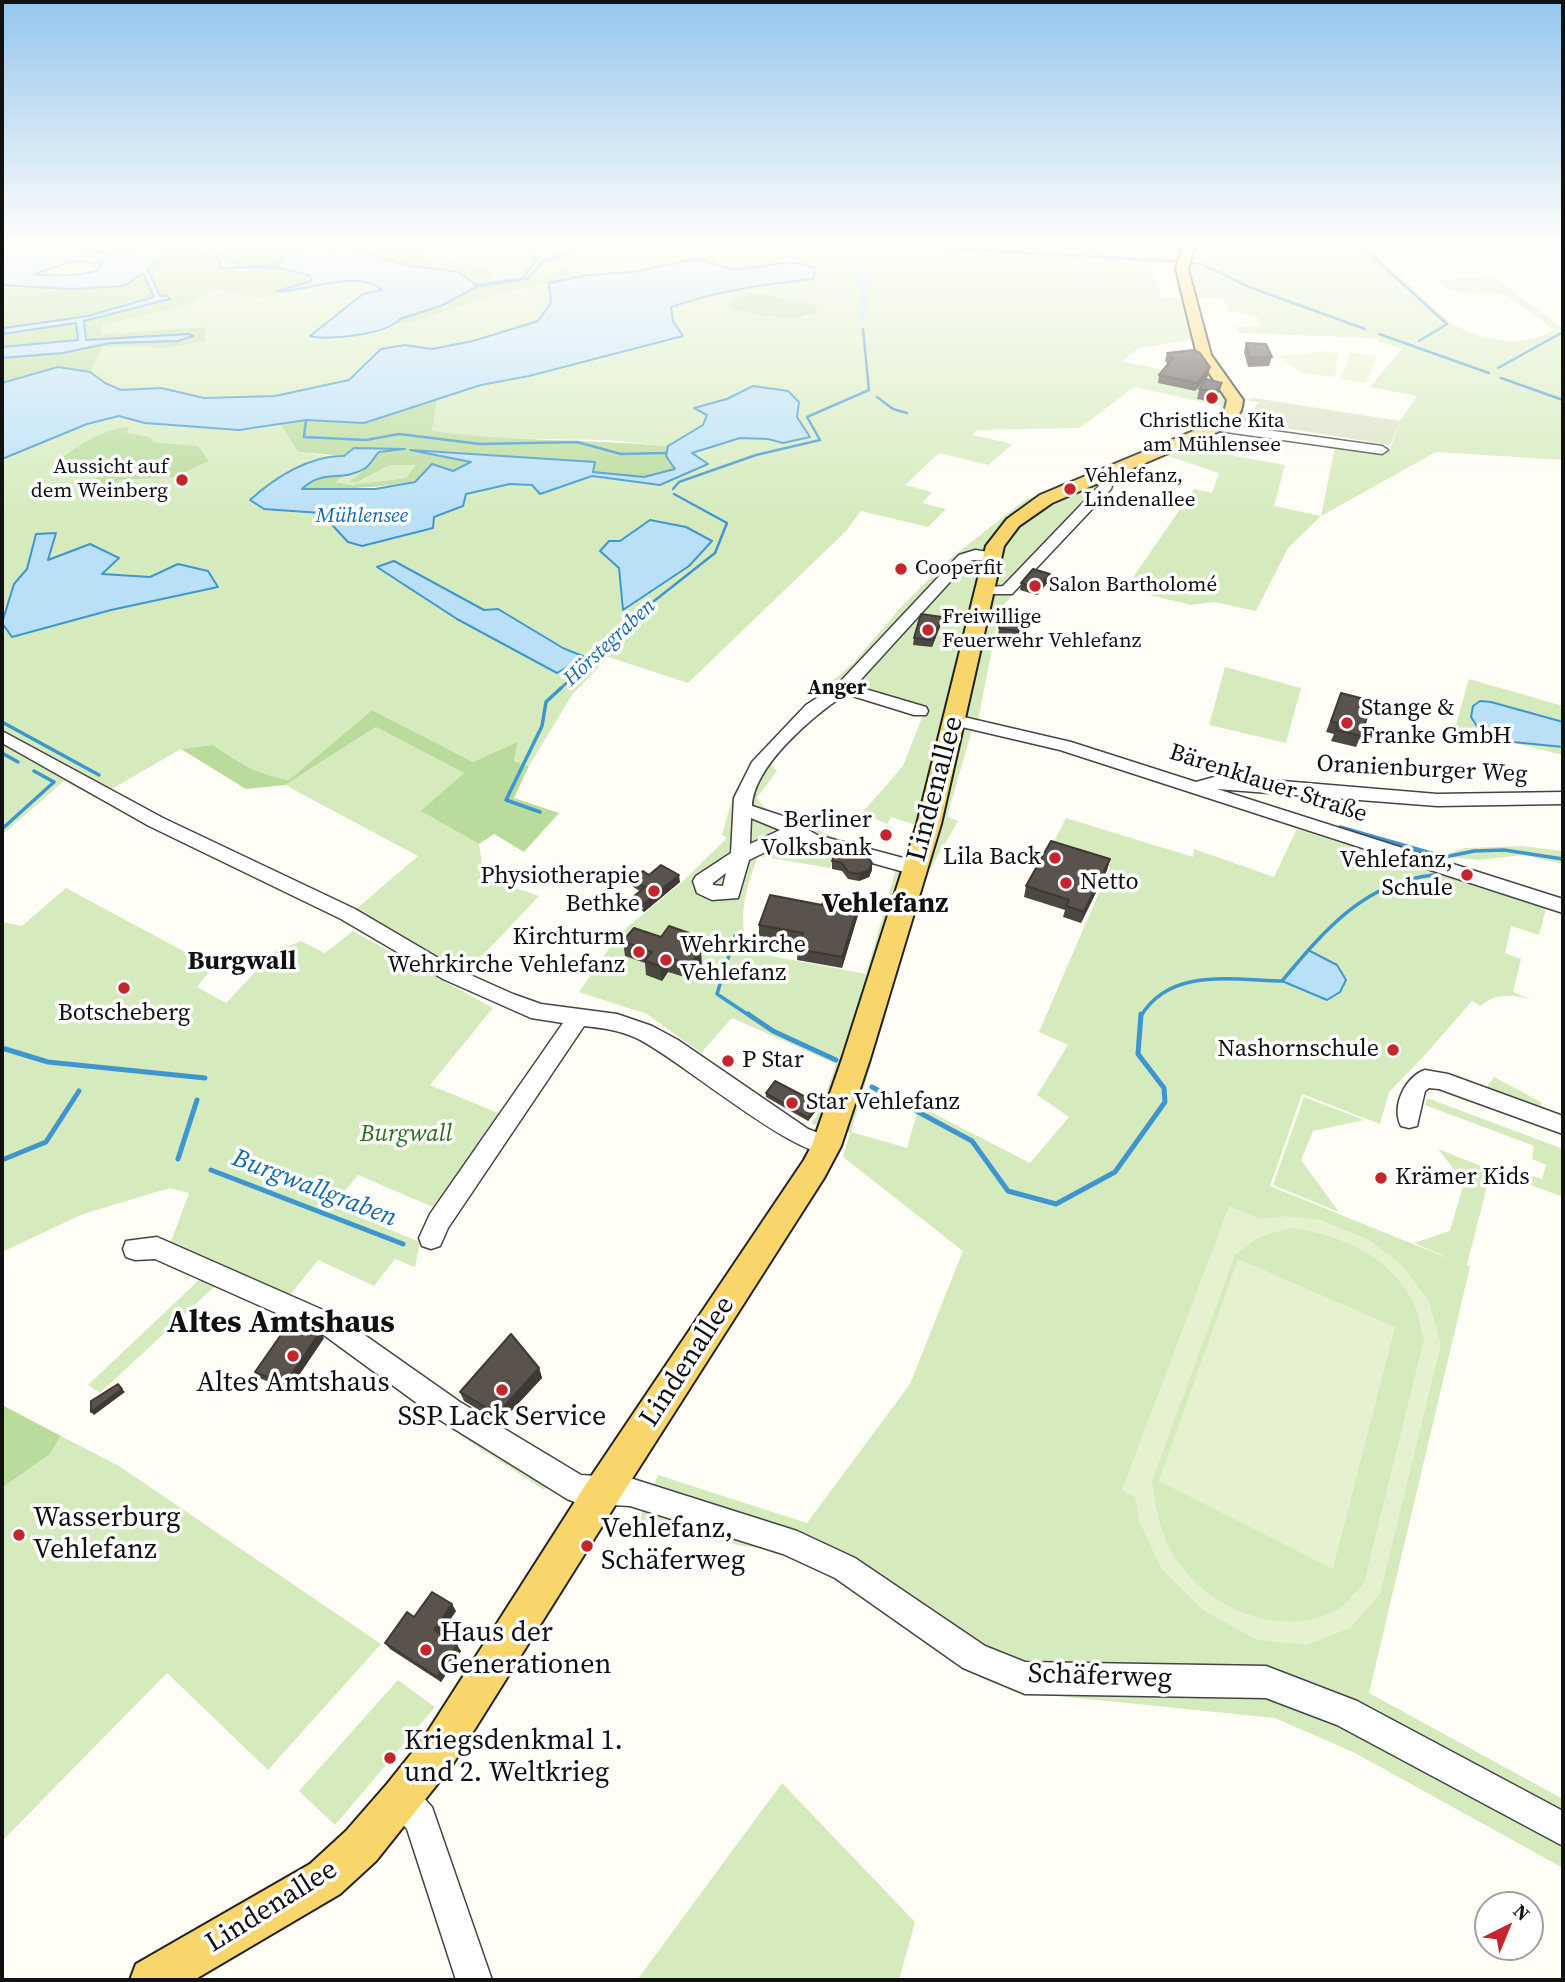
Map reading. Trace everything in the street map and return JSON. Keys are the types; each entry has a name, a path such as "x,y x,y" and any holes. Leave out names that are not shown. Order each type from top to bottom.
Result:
{"main road":[{"path":"1198,334 1204,355 1235,400 1230,417 1216,426"},
{"name":"Lindenallee","path":"152,1980 325,1879 361,1846 402,1799 436,1753 603,1491 814,1169 826,1146 856,1059 915,868 955,720 991,555 998,539 1025,512 1046,499 1216,426"}],"street":[{"path":"1216,426 1382,450"},
{"path":"983,591 1007,591 1106,486 1100,477"},
{"path":"796,830 740,857 743,798 758,766 812,709 844,688 964,558 975,554 991,555"},
{"path":"844,688 920,711"},
{"name":"Bärenklauer Straße","path":"955,720 1065,746 1563,906"},
{"path":"2,736 200,844 348,914 450,974 539,1012 577,1019 617,1022 644,1032 670,1046 800,1136 826,1146"},
{"name":"Oranienburger Weg","path":"1196,789 1200,785 1235,783 1437,800 1563,798"},
{"path":"741,809 779,821 811,840 915,868"},
{"path":"431,1238 439,1221 577,1019"},
{"path":"1409,1119 1415,1087 1424,1079 1440,1080 1563,1125"},
{"name":"Schäferweg","path":"135,1249 157,1248 330,1325 450,1411 578,1489 630,1492 788,1541 845,1568 974,1657 1025,1678 1266,1682 1346,1712 1563,1829"},
{"path":"402,1799 420,1819 474,1980"}],"green space":[{"path":"2,334 78,334 78,341 2,347"},
{"path":"85,334 180,334 86,340"},
{"path":"189,334 205,334 205,341 165,348 103,347 90,372 58,367 2,383 2,358 63,353 110,343 178,341 192,336"},
{"path":"190,334 496,334 473,342 432,349 406,345 382,349 349,380 275,396 204,398 161,388 121,390 90,372 102,347 165,348"},
{"path":"1207,334 1220,372 1246,400 1235,420 1193,443 1224,454 1285,465 1274,506 1321,516 1288,548 1256,611 1214,602 1191,605 1125,589 1194,489 1212,493 1219,473 1165,455 1140,467 1142,469 1112,486 1000,609 978,720 971,733 947,817 958,821 926,876 851,1132 907,1148 919,1106 1030,1163 1069,1117 1037,1095 1068,1045 1039,1032 1110,867 1050,849 1066,818 1193,857 1194,849 1274,877 1297,829 1546,909 1539,935 1511,926 1505,953 1521,959 1513,992 1532,1000 1512,996 1499,997 1492,998 1481,1006 1472,1001 1389,1092 1380,1124 1302,1094 1270,1186 1455,1261 1414,1243 1450,1231 1464,1182 1438,1149 1491,1170 1369,1693 1563,1799 1563,1868 1355,1753 1275,1718 1017,1692 981,1678 819,1569 769,1550 636,1528 658,1475 807,1523 910,1384 963,1251 843,1157 850,1133 811,1124 821,1109 836,1064 732,1018 701,1053 647,1014 579,992 619,934 681,883 727,838 722,835 733,795 754,758 795,714 854,662 902,606 947,561 1025,500 1212,423 1222,414 1221,406 1134,387 1080,428 977,430 973,435 1013,444 988,465 939,453 905,485 932,492 922,503 946,509 928,527 861,511 846,531 688,683 608,657 572,695 529,766 514,761 518,743 473,762 372,710 289,780 249,767 213,745 181,749 96,798 64,781 2,835 2,626 12,637 111,610 188,594 178,564 150,577 101,574 109,555 90,544 48,561 36,534 27,569 14,584 2,623 2,459 87,424 119,416 145,423 239,430 280,424 298,452 329,456 268,483 264,509 321,513 347,542 463,507 465,494 510,484 533,485 540,494 592,476 660,485 707,464 691,453 740,438 768,439 783,443 810,437 797,417 753,386 727,399 695,408 707,415 703,425 668,446 607,440 481,438 432,431 437,400 481,385 682,336","holes":["1192,339 1197,357 1214,381 1122,361 1137,349","130,428 127,433 151,437 153,442 198,446 175,477 121,480 82,493 98,476 77,459 54,464","650,520 624,609 619,568 601,552","394,561 484,610 584,656 557,673","852,688 925,710 903,766 862,813 887,824 891,817 916,825 904,860 834,838 815,828 782,817 763,806 757,798 777,771 768,762 814,712","837,853 896,869 866,974 750,952 743,916 758,856 830,868"]},
{"path":"1278,334 1476,334 1516,341 1544,334 1563,334 1563,460 1436,452 1321,516 1335,447 1389,452 1400,421 1417,396 1370,387 1402,349 1371,338"},
{"path":"1329,351 1338,355 1335,377 1301,373 1278,356"},
{"path":"1351,352 1376,356 1366,383 1340,379"},
{"path":"1254,398 1400,421 1390,445 1235,420 1241,410 1252,412 1258,402 1246,400"},
{"path":"437,400 432,431 491,437 668,446 666,453 675,469 644,477 593,472 594,462 410,450 472,462 451,471 409,482 367,487 301,489 316,477 343,476 336,482 350,485 406,478 415,465 390,465 358,482 349,482 366,468 378,452 404,451 355,448 344,456 298,452 280,424 306,420 364,423"},
{"path":"130,427 127,433 151,437 153,442 198,446 209,461 175,477 121,480 101,494 82,493 98,476 77,459 53,465 99,435"},
{"path":"415,464 406,478 350,485 335,482 343,476 366,468 350,481 359,482 390,465"},
{"path":"1225,667 1301,688 1286,743 1209,725"},
{"path":"1469,679 1563,706 1563,722 1491,702 1513,742 1563,747 1563,755 1455,728"},
{"path":"372,710 473,762 518,742 514,761 529,766 514,798 559,813 524,852 494,834 479,844 421,811 464,773 376,727 285,785 246,789 181,749 213,745 249,767 289,780"},
{"path":"376,727 464,773 422,811 479,844 484,877 539,896 466,973 355,910 418,856 285,785"},
{"path":"1523,846 1563,851 1563,864 1524,855 1478,860 1442,856 1465,848"},
{"path":"66,888 213,967 197,987 226,1003 274,952 301,941 325,953 353,931 493,1008 430,1085 503,1115 433,1207 358,1175 332,1206 420,1242 415,1267 395,1259 374,1286 318,1260 290,1295 320,1308 495,1429 565,1465 544,1490 429,1415 328,1332 216,1285 100,1393 88,1385 200,1279 154,1259 172,1239 189,1193 170,1188 83,1214 2,1252 2,922 22,926"},
{"path":"1494,1077 1541,1102 1542,1109 1486,1088"},
{"path":"1304,1097 1364,1120 1313,1131 1301,1160 1339,1212 1273,1185"},
{"path":"1427,1098 1563,1149 1563,1197 1528,1184 1528,1175 1542,1179 1546,1165 1532,1159 1534,1146 1425,1105"},
{"path":"1229,1206 1260,1219 1284,1216 1321,1220 1369,1240 1403,1266 1429,1302 1441,1345 1380,1594 1350,1628 1307,1645 1257,1640 1203,1610 1161,1568 1139,1521 1135,1497 1122,1490","holes":["1290,1228 1327,1235 1361,1250 1390,1271 1415,1306 1424,1339 1364,1583 1337,1610 1311,1619 1289,1622 1245,1614 1225,1604 1189,1576 1175,1558 1162,1530 1152,1481 1235,1255 1259,1237"]},
{"path":"1238,1259 1395,1327 1333,1569 1159,1481"},
{"path":"2,1405 61,1436 50,1454 2,1488"},
{"path":"61,1436 119,1466 381,1644 268,1770 167,1673 2,1841 2,1488 50,1454"},
{"path":"398,1680 435,1707 335,1825 299,1791"},
{"path":"782,1783 915,1922 899,1980 637,1980"}],"water":[{"path":"77,334 85,334 86,340 193,336 178,341 110,343 63,353 2,358 2,347 78,340"},
{"path":"312,334 357,334 343,337 310,336"},
{"path":"494,334 683,336 529,376 481,385 364,423 306,420 239,430 145,423 119,416 87,424 2,459 2,383 58,367 90,372 121,390 161,388 204,398 275,396 349,380 381,349 405,345 432,349"},
{"name":"Mühlensee","path":"753,386 788,391 799,402 797,417 810,437 783,443 768,439 740,438 692,453 708,464 660,485 592,476 540,494 532,485 510,484 466,494 463,506 434,517 433,528 362,546 348,542 321,513 264,509 250,500 293,469 318,459 344,456 354,448 405,449 379,452 368,466 356,473 317,479 302,489 375,489 415,482 432,464 453,471 471,462 410,450 595,462 593,472 644,477 675,469 666,456 668,446 703,425 707,415 694,408 727,399"},
{"path":"650,520 686,527 712,541 689,566 623,610 619,568 600,551 609,541 620,541"},
{"path":"56,533 48,560 90,544 119,558 102,574 150,577 178,564 208,571 218,587 111,610 12,637 2,623 14,584 27,569 36,534"},
{"name":"Mühlensee","path":"394,561 484,610 498,609 563,648 585,657 557,673 457,619 377,567"},
{"path":"1480,701 1563,722 1563,747 1513,742 1480,731 1471,717 1473,706"},
{"path":"1308,950 1337,965 1346,980 1340,992 1327,1000 1282,981"}],"building":[{"path":"1246,343 1266,344 1272,357 1250,358"},
{"path":"1194,350 1200,353 1210,367 1197,383 1159,375 1173,358 1167,353"},
{"path":"1206,379 1222,383 1215,392 1199,389"},
{"path":"1033,569 1050,574 1038,588 1021,583"},
{"name":"Freiwillige Feuerwehr Vehlefanz","path":"921,614 942,617 933,640 914,638"},
{"path":"1002,617 1024,620 1022,632 999,628"},
{"name":"Stange & Franke GmbH","path":"1341,693 1372,701 1361,736 1336,730 1338,723 1331,721"},
{"name":"Netto","path":"1051,841 1110,859 1084,912 1066,906 1069,900 1026,886"},
{"path":"838,849 868,857 872,863 869,870 859,874 848,872 842,863 832,861"},
{"path":"661,865 679,875 644,904 632,898 645,887 632,880 643,871 649,875"},
{"path":"770,895 822,905 825,898 859,904 842,957 798,949 803,933 759,925"},
{"path":"669,926 689,933 681,944 701,951 692,962 687,964 667,957 660,966 645,961 652,952 623,941 634,928 661,937"},
{"name":"Star Vehlefanz","path":"775,1081 819,1104 808,1118 766,1093"},
{"name":"Altes Amtshaus","path":"292,1319 320,1332 285,1384 255,1372"},
{"name":"SSP Lack Service","path":"511,1334 539,1368 497,1414 460,1392"},
{"path":"118,1384 122,1389 91,1412 91,1401"},
{"name":"Haus der Generationen","path":"432,1592 452,1604 434,1630 457,1645 437,1677 385,1643 407,1612 414,1617"}],"waterway":[{"name":"Hörstegraben","path":"673,489 679,482 756,455 820,440 807,417 869,390 864,334"},
{"path":"1380,334 1489,373"},
{"path":"1419,341 1430,334"},
{"path":"1498,368 1558,334"},
{"path":"1501,378 1563,400"},
{"path":"877,397 893,409 907,413"},
{"path":"306,420 304,437 366,440 399,434 480,444 577,442 621,454 666,453"},
{"name":"Hörstegraben","path":"559,690 649,605 715,553 727,523 674,494"},
{"name":"Hörstegraben","path":"540,812 506,800 542,726 546,702 561,688"},
{"path":"2,722 99,775"},
{"name":"Burgwallgraben","path":"2,753 18,762"},
{"name":"Burgwallgraben","path":"2,829 54,782 34,771"},
{"name":"Burgwallgraben","path":"1340,827 1445,857 1474,851 1504,850 1563,859"},
{"name":"Burgwallgraben","path":"1141,1016 1153,1000 1186,983 1224,979 1282,981 1330,927 1366,898 1387,887 1434,875"},
{"name":"Burgwallgraben","path":"735,936 717,994 750,1016"},
{"name":"Burgwallgraben","path":"748,1014 773,1031 836,1060"},
{"name":"Burgwallgraben","path":"872,1087 972,1141 1008,1191 1056,1204 1115,1172 1165,1102 1164,1088 1138,1054 1141,1014"},
{"name":"Burgwallgraben","path":"2,1048 48,1062 205,1078"},
{"path":"2,1160 46,1142 79,1091"},
{"name":"Burgwallgraben","path":"178,1159 197,1100"},
{"name":"Burgwallgraben","path":"211,1170 403,1244"}],"place":[{"name":"Christliche Kita am Mühlensee","path":"1212,398"},
{"name":"Aussicht auf dem Weinberg","path":"182,480"},
{"name":"Vehlefanz, Lindenallee","path":"1070,489"},
{"name":"Cooperfit","path":"901,569"},
{"name":"Salon Bartholomé","path":"1035,586"},
{"name":"Freiwillige Feuerwehr Vehlefanz","path":"928,630"},
{"name":"Stange & Franke GmbH","path":"1347,723"},
{"name":"Berliner Volksbank","path":"886,835"},
{"name":"Lila Back","path":"1055,858"},
{"name":"Vehlefanz, Schule","path":"1467,875"},
{"name":"Netto","path":"1066,883"},
{"name":"Physiotherapie Bethke","path":"654,891"},
{"name":"Kirchturm Wehrkirche Vehlefanz","path":"639,952"},
{"name":"Wehrkirche Vehlefanz","path":"666,960"},
{"name":"Botscheberg","path":"124,988"},
{"name":"Nashornschule","path":"1393,1050"},
{"name":"P Star","path":"728,1061"},
{"name":"Star Vehlefanz","path":"792,1103"},
{"name":"Krämer Kids","path":"1381,1178"},
{"name":"Altes Amtshaus","path":"293,1356"},
{"name":"SSP Lack Service","path":"502,1390"},
{"name":"Wasserburg Vehlefanz","path":"19,1535"},
{"name":"Vehlefanz, Schäferweg","path":"587,1546"},
{"name":"Haus der Generationen","path":"426,1650"},
{"name":"Kriegsdenkmal 1. und 2. Weltkrieg","path":"390,1758"}],"district":[{"name":"Anger","path":"837,689"},
{"name":"Vehlefanz","path":"885,905"},
{"name":"Burgwall","path":"242,962"},
{"name":"Altes Amtshaus","path":"281,1324"}]}
